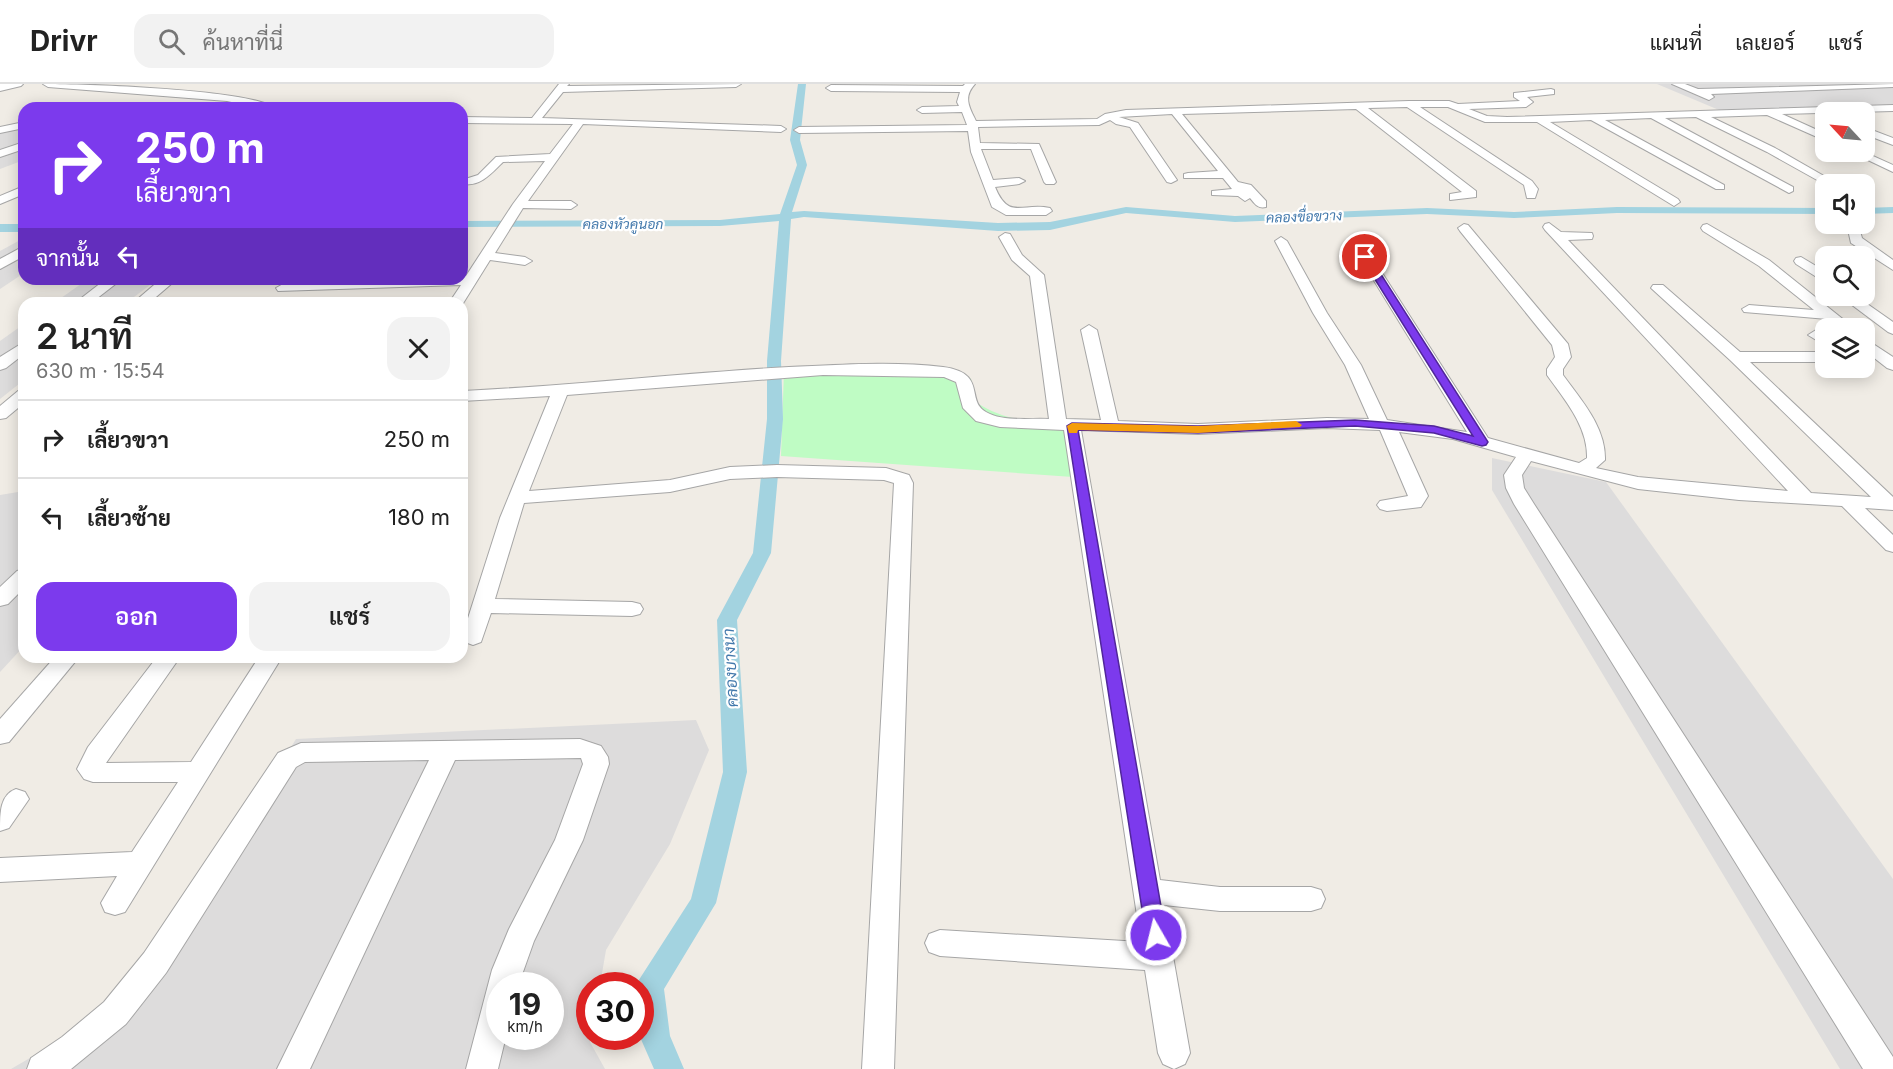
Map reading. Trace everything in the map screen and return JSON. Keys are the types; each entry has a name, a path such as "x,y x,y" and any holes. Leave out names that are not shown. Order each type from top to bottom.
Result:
{"street":[{"path":"0,87 17,84"},
{"path":"48,84 190,94 247,102"},
{"path":"534,121 562,86 736,84"},
{"path":"1677,84 1697,92 1756,126"},
{"path":"1719,84 1755,99"},
{"path":"1761,84 1794,98"},
{"path":"1697,92 1805,86 1885,84 1893,86"},
{"path":"1845,85 1871,94"},
{"path":"831,88 968,86 964,106 994,200 1003,210 1046,211"},
{"path":"1805,86 1848,102"},
{"path":"799,130 972,126 1043,128 1099,122 1111,116 1152,116 1174,112 1409,104 1458,106 1526,104 1528,102 1517,95 1551,92"},
{"path":"176,102 190,94"},
{"path":"164,102 190,94"},
{"path":"1882,98 1893,103"},
{"path":"234,102 239,100"},
{"path":"911,102 964,106"},
{"path":"1804,102 1815,107"},
{"path":"1409,104 1528,183 1532,189 1531,195"},
{"path":"548,105 564,105"},
{"path":"922,110 964,106"},
{"path":"1359,106 1472,194 1454,197"},
{"path":"1458,106 1485,119 1507,120 1767,108 1815,109"},
{"path":"1767,108 1806,133"},
{"path":"1767,108 1815,132"},
{"path":"1875,108 1893,108"},
{"path":"1174,112 1240,191"},
{"path":"1696,113 1815,175"},
{"path":"1647,115 1720,155"},
{"path":"1647,115 1789,189"},
{"path":"1111,116 1120,122 1134,125 1171,180"},
{"path":"1624,116 1647,128"},
{"path":"1593,117 1720,187"},
{"path":"1539,119 1674,202"},
{"path":"468,120 580,121 781,129"},
{"path":"1507,120 1524,131"},
{"path":"468,285 519,204 580,121"},
{"path":"0,130 18,126"},
{"path":"1875,135 1893,142"},
{"path":"975,146 1035,146 1050,182"},
{"path":"0,154 18,147"},
{"path":"468,181 482,177 500,159 554,157"},
{"path":"1875,161 1893,169"},
{"path":"1188,176 1225,174"},
{"path":"990,184 1019,181"},
{"path":"1216,193 1240,191 1247,187 1262,204"},
{"path":"0,200 18,192"},
{"path":"519,204 571,205"},
{"path":"1464,228 1560,344 1563,357 1555,369 1555,375 1580,410 1598,451 1596,460 1581,469"},
{"path":"1707,228 1764,263 1832,318"},
{"path":"1587,237 1554,232 1805,498"},
{"path":"1855,234 1856,240 1893,266"},
{"path":"1005,237 1017,257 1037,275 1039,282 1056,415 1066,426 1149,891 1174,1053"},
{"path":"1355,240 1482,442"},
{"path":"1281,241 1320,314 1353,365 1418,496 1414,503 1388,505"},
{"path":"0,265 18,254"},
{"path":"487,256 525,261"},
{"path":"1801,261 1815,271"},
{"path":"90,297 107,285"},
{"path":"148,297 162,285"},
{"path":"283,288 316,285"},
{"path":"1658,288 1736,357 1891,504"},
{"path":"1862,306 1893,329"},
{"path":"1749,309 1828,315"},
{"path":"1089,330 1111,427"},
{"path":"0,365 18,352"},
{"path":"1875,353 1888,361"},
{"path":"1736,357 1815,357"},
{"path":"468,396 560,392 787,371 926,370 959,375 966,382 970,404 980,416 1000,422 1198,429 1327,423 1384,425 1434,430 1638,483 1891,504"},
{"path":"473,637 484,606 495,562 560,392"},
{"path":"0,414 18,400"},
{"path":"1527,454 1513,475 1515,488 1524,504 1882,1069"},
{"path":"518,498 670,486 730,473 777,471 886,474 902,479 904,483 878,1069"},
{"path":"1850,502 1893,546"},
{"path":"0,599 18,582"},
{"path":"484,606 632,609"},
{"path":"0,735 63,663"},
{"path":"164,663 96,754 90,769 101,773 196,772"},
{"path":"115,903 267,663"},
{"path":"43,1069 73,1048 115,1013 155,963 280,768 294,755 309,752 446,752 580,748 593,752 597,756 597,764 573,832 529,919 508,972"},
{"path":"293,1069 446,752"},
{"path":"0,820 16,799"},
{"path":"0,870 140,864"},
{"path":"1149,891 1220,899 1311,899"},
{"path":"940,943 1159,957"},
{"path":"482,1069 487,1050"}],"shaded area":[{"path":"1657,84 1893,84 1893,105 1875,106 1875,102 1815,102 1815,107 1719,110"},
{"path":"18,123 18,162 0,169 0,130"},
{"path":"18,241 18,277 0,289 0,251"},
{"path":"80,285 150,285 134,297 62,297"},
{"path":"18,328 18,385 0,399 0,341"},
{"path":"1492,458 1606,482 1893,879 1893,1069 1840,1069 1492,490"},
{"path":"18,492 18,652 0,672 0,495"},
{"path":"696,720 709,750 670,844 606,950 602,972 576,972 576,1050 594,1050 605,1069 11,1069 83,1027 188,915 296,739"}],"green space":[{"path":"946,369 962,372 971,379 977,403 989,410 1027,420 1080,423 1087,478 781,456 784,371"}],"waterway":[{"path":"785,217 802,165 795,140 802,84"},
{"name":"คลองขื่อขวาง","path":"785,217 804,214 998,227 1050,226 1126,210 1235,219 1427,211 1514,215 1617,210 1815,211"},
{"name":"คลองขื่อขวาง","path":"1875,211 1893,210"},
{"name":"คลองหัวคูนอก","path":"468,224 720,223 785,217"},
{"name":"คลองบางนา","path":"669,1069 655,1037 649,987 703,903 735,772 727,620 762,553 775,419 774,361 785,217"},
{"name":"คลองหัวคูนอก","path":"0,228 18,228"}],"slow traffic":[{"path":"1073,431 1072,426 1198,429 1296,425"}],"route":[{"path":"1156,935 1072,426 1198,429 1355,423 1434,430 1482,442 1365,257"}]}
